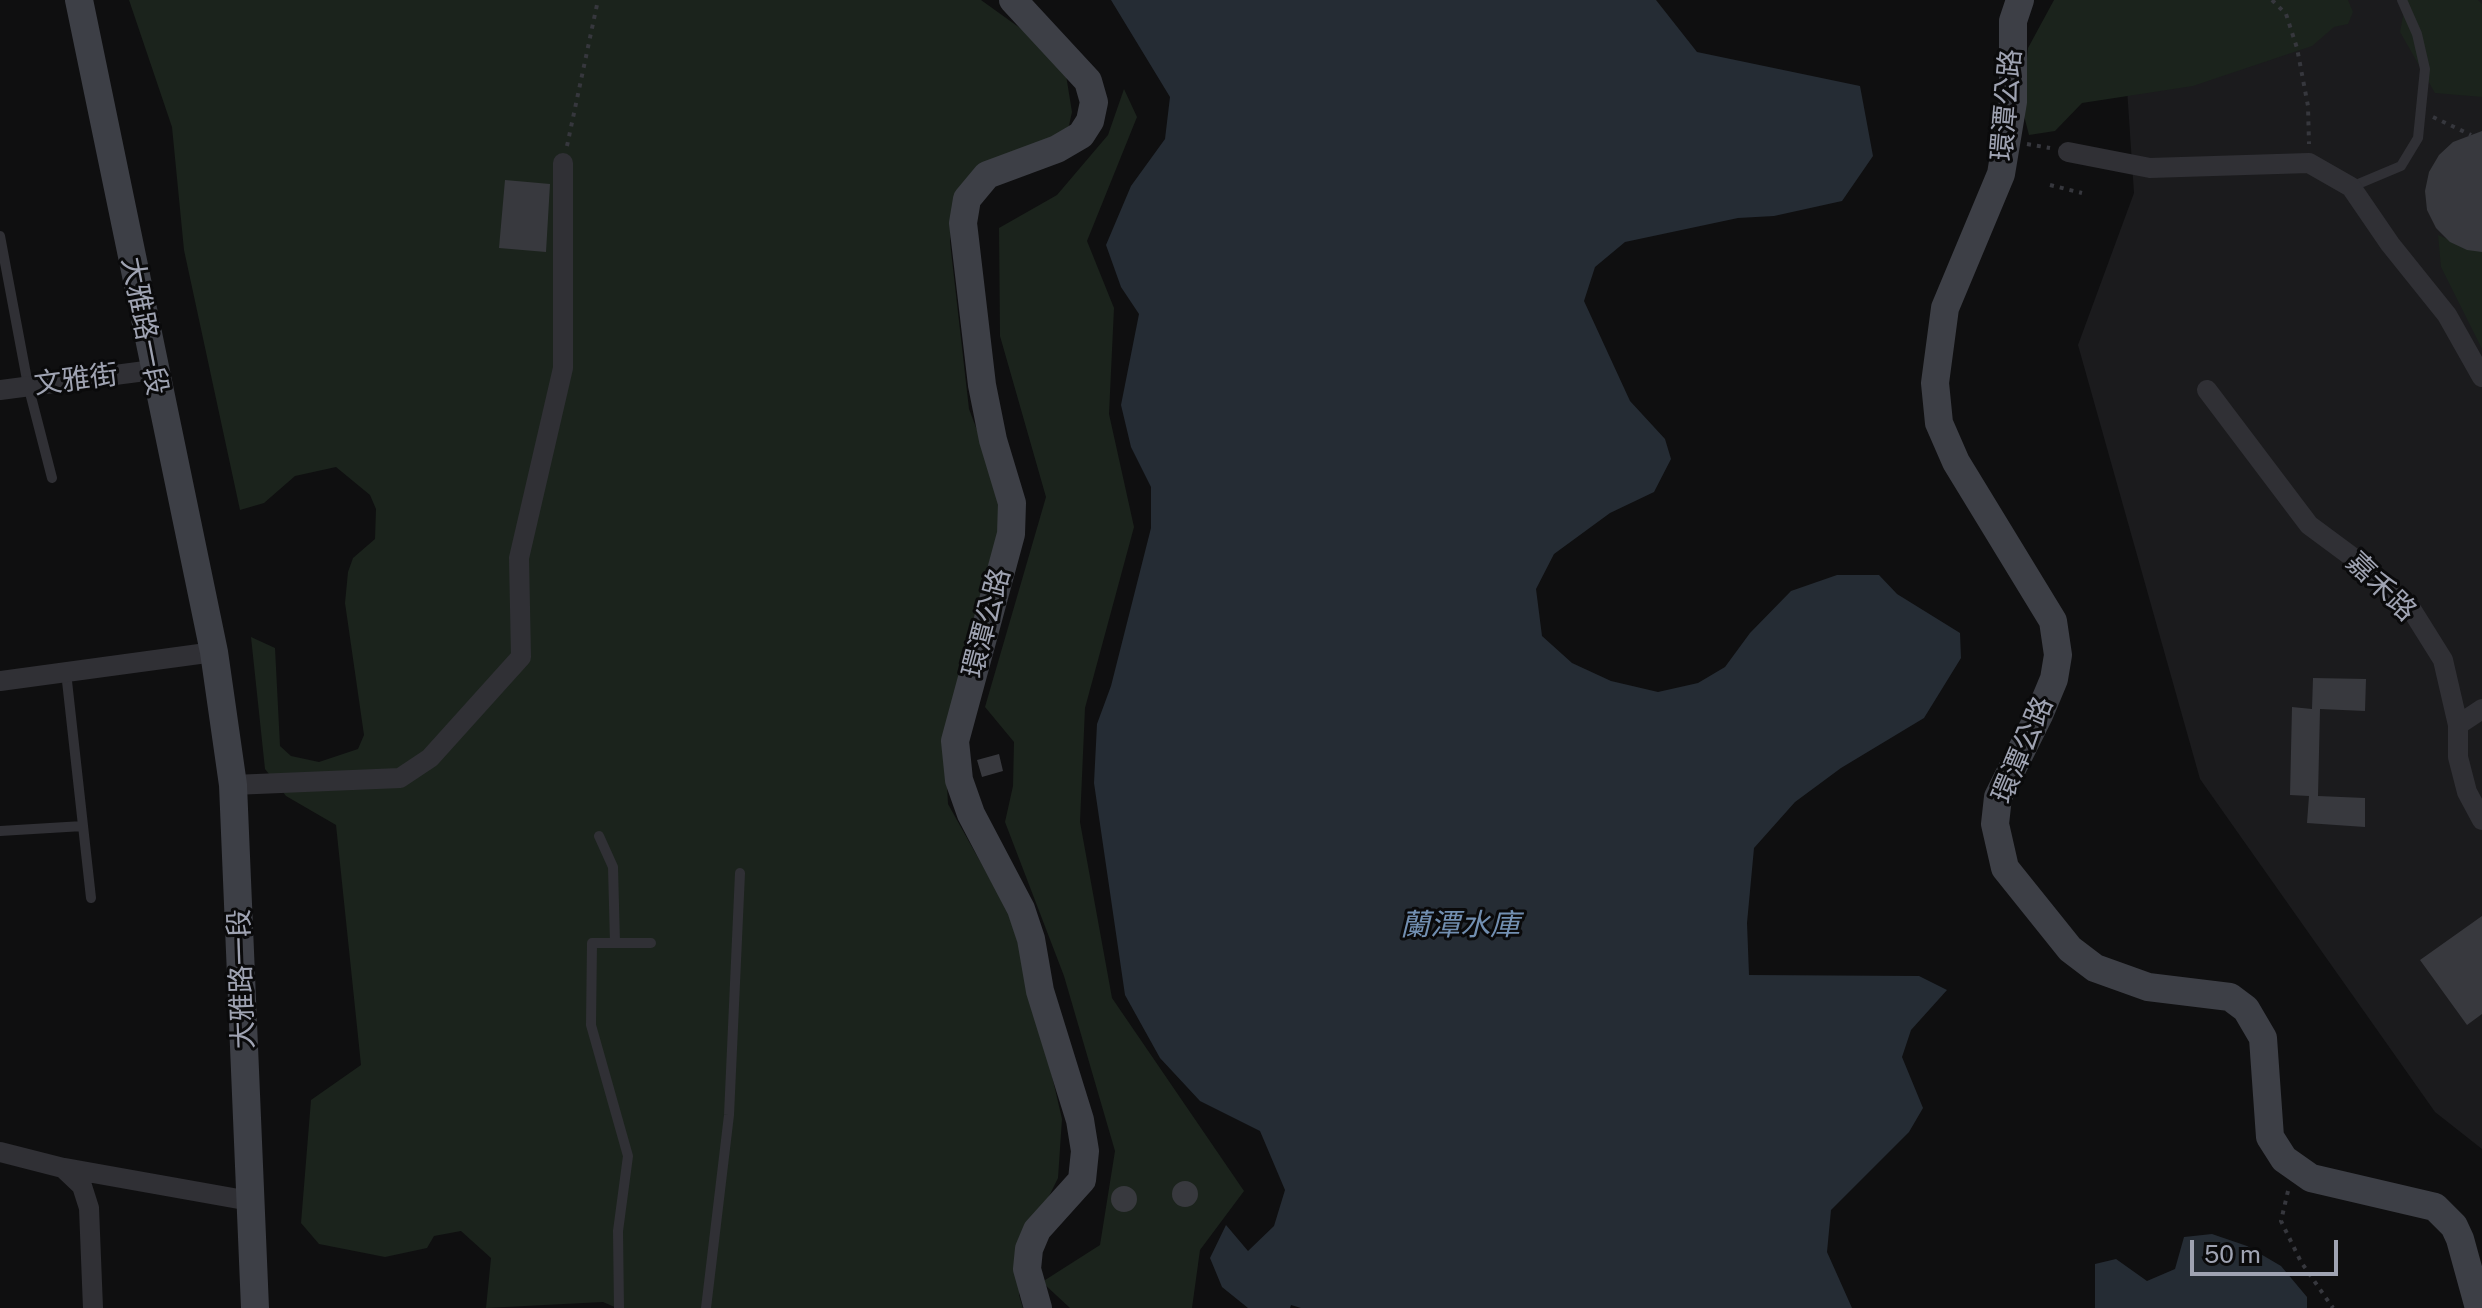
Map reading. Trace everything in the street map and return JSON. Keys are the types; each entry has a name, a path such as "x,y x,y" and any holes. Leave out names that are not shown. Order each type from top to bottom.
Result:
{"street":[{"name":"大雅路一段","path":"79,0 153,370 214,652 233,785 255,1308"},
{"name":"環潭公路","path":"1013,0 1088,81 1094,102 1090,121 1081,135 1057,149 987,175 967,199 963,223 982,385 993,440 1012,503 1011,534 955,741 959,780 971,814 1021,909 1031,939 1040,991 1080,1120 1085,1151 1082,1180 1037,1230 1029,1249 1027,1269 1038,1308"},
{"name":"環潭公路","path":"2020,0 2013,21 2013,102 2001,174 1945,308 1935,383 1939,423 1956,462 2053,621 2058,655 2054,679 2039,715 1998,797 1995,824 2005,868 2070,949 2095,968 2148,987 2230,997 2246,1009 2263,1038 2270,1137 2284,1159 2311,1178 2435,1207 2454,1226 2460,1239 2479,1308"},
{"path":"2068,152 2150,168 2309,163 2351,187 2390,244 2447,315 2482,377"},
{"path":"233,785 400,778 430,758 521,657 519,558 563,368 563,163"},
{"name":"文雅街","path":"0,390 153,370"},
{"name":"嘉禾路","path":"2207,390 2309,525 2363,565 2413,612 2443,660 2458,725 2458,757 2467,792 2482,820"},
{"path":"0,681 214,652"},
{"path":"2458,725 2482,709"},
{"path":"0,1152 63,1168 250,1201"},
{"path":"63,1168 82,1186 89,1208 93,1308"}],"lane":[{"path":"2351,187 2401,166 2418,138 2425,69 2417,34 2402,0"},
{"path":"0,236 28,385 52,478"},
{"path":"66,672 91,898"},
{"path":"0,831 83,826"},
{"path":"599,836 613,867 615,943"},
{"path":"706,1308 729,1115 740,873"},
{"path":"619,1308 618,1231 628,1156 591,1025 592,943 651,943"}],"path":[{"path":"563,163 598,0"},
{"path":"2272,0 2286,14 2297,48 2308,106 2309,163"},
{"path":"2420,111 2471,135"},
{"path":"2008,140 2068,152"},
{"path":"2050,185 2082,193"},
{"path":"2294,1165 2281,1221 2301,1262 2333,1308"}],"shaded area":[{"path":"129,0 981,0 1052,51 1066,75 1072,112 1066,139 952,214 950,242 969,409 1006,506 945,748 948,804 1018,929 1062,1119 1058,1178 1020,1255 1019,1295 1023,1308 617,1308 603,1302 486,1308 491,1258 461,1231 434,1236 427,1248 385,1257 319,1244 301,1223 311,1100 361,1065 336,825 286,796 265,769 251,637 275,648 280,746 291,756 319,762 358,749 364,735 345,603 348,572 353,558 375,539 376,509 370,495 336,467 295,476 264,503 240,510 184,250 172,127"},
{"path":"2054,0 2348,0 2353,12 2348,24 2334,27 2312,46 2193,86 2082,103 2055,131 2029,135 2022,108 2028,48"},
{"path":"2228,0 2482,0 2482,1149 2435,1112 2200,779 2078,345 2134,193 2126,74"},
{"path":"2406,0 2478,0 2482,4 2482,97 2435,93 2400,32"},
{"path":"1124,89 1137,117 1087,241 1114,308 1109,414 1134,527 1085,708 1080,822 1112,998 1244,1191 1200,1250 1192,1308 1070,1308 1042,1282 1100,1245 1115,1151 1064,976 1005,822 1013,786 1014,742 985,707 1046,497 1000,336 999,228 1057,195 1108,135"},
{"path":"2438,235 2462,245 2482,245 2482,349 2441,267"}],"water":[{"name":"蘭潭水庫","path":"1111,0 1656,0 1697,52 1860,86 1873,156 1842,201 1774,216 1738,218 1625,242 1595,267 1584,301 1630,401 1665,439 1671,459 1654,492 1610,513 1554,554 1536,589 1542,636 1572,663 1611,681 1658,692 1698,683 1725,667 1750,633 1791,591 1837,575 1879,575 1897,594 1960,633 1961,658 1924,718 1841,768 1795,802 1754,848 1747,923 1749,975 1919,976 1947,990 1911,1030 1902,1057 1923,1108 1909,1132 1831,1210 1827,1252 1852,1308 1301,1308 1291,1305 1290,1308 1248,1308 1222,1287 1210,1258 1226,1225 1248,1251 1274,1226 1285,1190 1260,1131 1200,1101 1160,1058 1125,995 1094,783 1097,724 1111,686 1151,528 1151,487 1131,447 1121,405 1139,314 1121,287 1106,245 1131,186 1165,139 1170,97"},
{"path":"2212,1234 2247,1246 2281,1266 2307,1297 2307,1308 2095,1308 2095,1264 2116,1259 2147,1281 2175,1269 2184,1237"}],"building":[{"path":"2482,131 2482,252 2467,250 2450,242 2436,228 2427,210 2425,191 2429,172 2439,155 2453,142"},
{"path":"505,180 550,184 546,252 499,248"},
{"path":"2313,678 2366,679 2365,711 2320,709 2318,796 2365,798 2365,827 2307,823 2309,796 2290,795 2292,707 2312,709"},
{"path":"999,754 1003,771 982,777 977,760"},
{"path":"2482,916 2482,1014 2467,1025 2420,960"},
{"path":"1185,1181 1194,1185 1198,1194 1194,1203 1185,1207 1176,1203 1172,1194 1176,1185"},
{"path":"1124,1186 1133,1190 1137,1199 1133,1208 1124,1212 1115,1208 1111,1199 1115,1190"}]}
